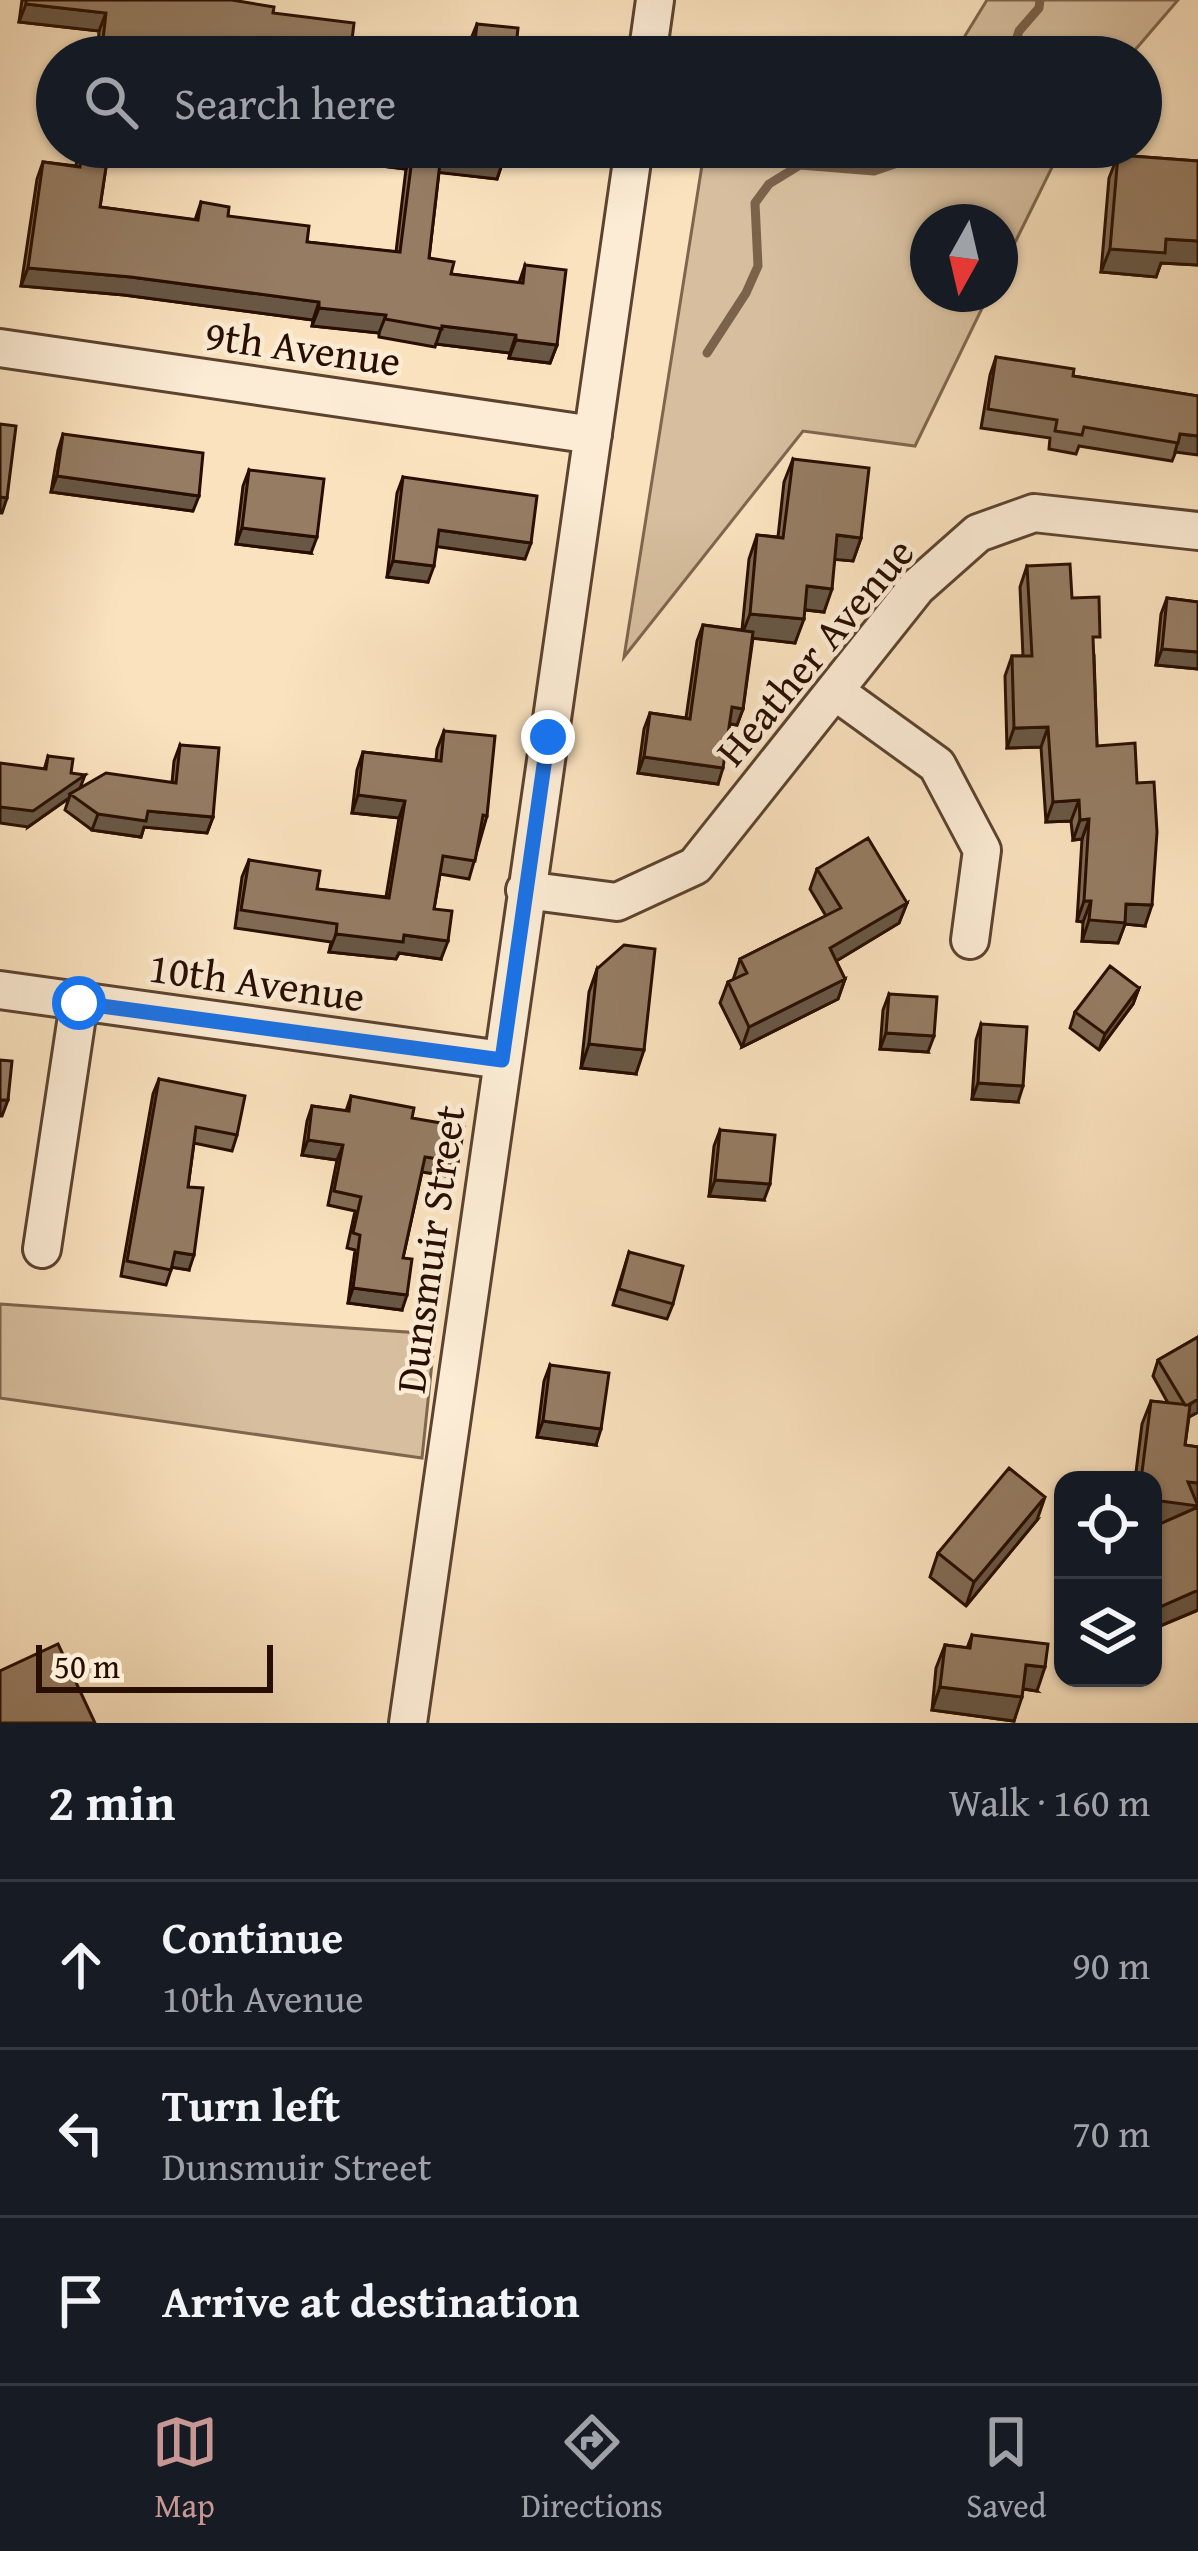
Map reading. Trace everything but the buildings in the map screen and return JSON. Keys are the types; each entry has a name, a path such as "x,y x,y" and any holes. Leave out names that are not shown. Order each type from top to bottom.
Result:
{"street":[{"path":"650,36 655,0"},
{"name":"Dunsmuir Street","path":"407,1723 631,168"},
{"name":"9th Avenue","path":"0,348 593,435"},
{"name":"Heather Avenue","path":"525,890 617,902 695,866 917,586 978,533 1034,513 1198,531"},
{"path":"836,692 937,765 982,850 970,940"},
{"name":"10th Avenue","path":"0,990 502,1060"},
{"path":"43,1249 79,1003"}],"shaded area":[{"path":"987,0 1178,0 1147,36 965,36"},
{"path":"702,168 1052,168 1018,236 1018,204 910,204 910,312 980,312 915,446 803,431 624,657"},
{"path":"0,1304 435,1334 422,1458 0,1398"}],"waterway":[{"path":"1017,36 1040,0"},
{"path":"707,353 758,266 755,203 769,184 795,168"},
{"path":"837,168 883,168"}],"route":[{"path":"79,1003 502,1060 548,737"}]}
